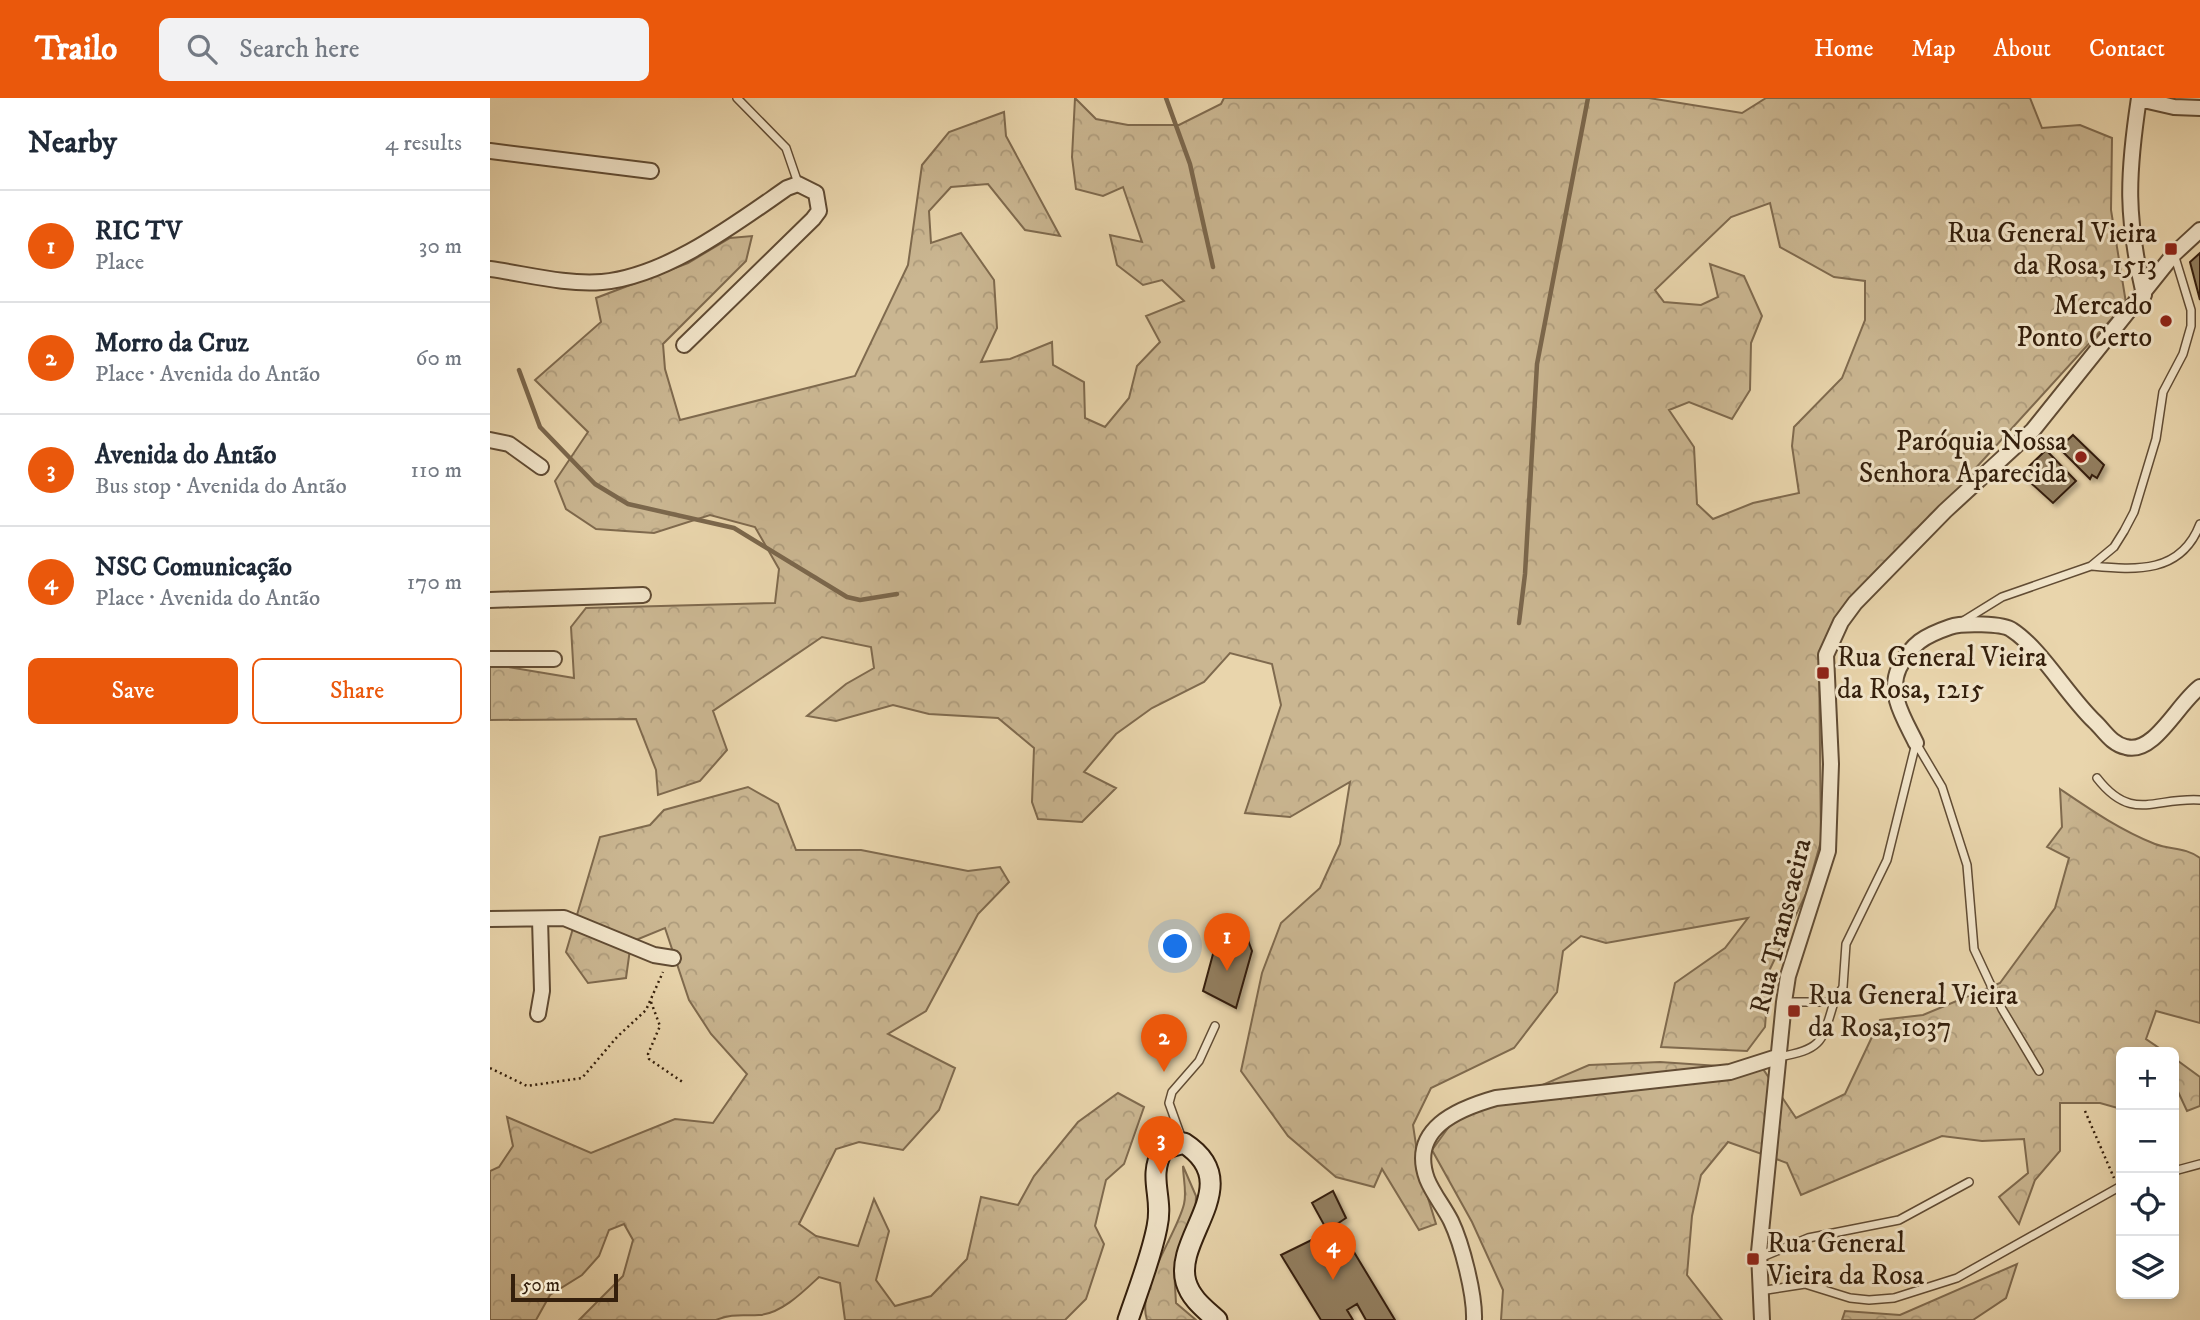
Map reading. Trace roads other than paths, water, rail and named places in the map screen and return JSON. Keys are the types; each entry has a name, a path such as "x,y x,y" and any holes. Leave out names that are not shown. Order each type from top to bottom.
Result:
{"street":[{"path":"2144,295 2128,208 2129,163 2139,98 2174,107 2200,108"},
{"path":"490,150 651,171"},
{"path":"490,269 589,282 622,278 691,251 798,184 816,193 819,211 813,219 684,345"},
{"path":"2144,295 2174,254 2200,230"},
{"name":"Rua Transcaeira","path":"1762,1320 1759,1258 1776,1108 1777,1057 1784,1002 1788,976 1828,851 1831,764 1826,655 1841,622 1856,603 1945,511 2033,430 2144,295"},
{"path":"490,440 509,444 541,467"},
{"path":"490,600 643,595"},
{"path":"1916,743 1897,703 1895,678 1909,649 1932,633 1960,624 2010,628 2026,642 2079,708 2108,738 2123,747 2135,748 2149,744 2176,710 2200,687"},
{"path":"490,659 554,659"},
{"path":"490,919 571,919 649,954 673,958"},
{"path":"538,1014 542,981 540,919"},
{"path":"1474,1320 1472,1288 1452,1224 1427,1178 1423,1154 1427,1136 1439,1124 1473,1105 1496,1098 1730,1072 1777,1057"},
{"path":"1128,1320 1158,1226 1159,1203 1153,1178 1156,1163 1163,1149 1184,1143 1206,1162 1209,1177 1208,1202 1187,1262 1186,1281 1196,1301 1217,1320"}],"lane":[{"path":"737,98 786,148 798,184"},
{"path":"1960,624 2002,597 2091,566 2114,547 2134,512 2161,422 2163,392 2187,340 2191,310 2174,254"},
{"path":"2091,566 2155,568 2186,547 2200,524"},
{"path":"1777,1057 1808,1052 1824,1035 1834,1002 1843,986 1846,944 1887,860 1916,743"},
{"path":"1916,743 1942,787 1968,865 1974,949 2002,1009 2039,1071"},
{"path":"2097,778 2109,794 2120,802 2152,805 2200,800"},
{"path":"1784,1002 1834,1002"},
{"path":"1184,1143 1169,1103 1172,1092 1199,1061 1215,1026"},
{"path":"2179,1170 2200,1164"},
{"path":"1759,1258 1808,1238 1899,1220 1969,1182"},
{"path":"1760,1291 1805,1284 1850,1298 1894,1298 1957,1278 2116,1189"}],"waterway":[{"path":"1166,98 1190,164 1213,267"},
{"path":"1519,623 1525,574 1537,364 1588,98"},
{"path":"519,370 540,427 595,484 628,504 734,528 847,597 860,600 897,594"}],"place":[{"name":"Rua General Vieira da Rosa, 1513","path":"2171,249"},
{"name":"Mercado Ponto Certo","path":"2166,321"},
{"name":"Paróquia Nossa Senhora Aparecida","path":"2081,457"},
{"name":"Rua General Vieira da Rosa, 1215","path":"1823,673"},
{"name":"RIC TV","path":"1227,971"},
{"name":"Rua General Vieira da Rosa,1037","path":"1794,1011"},
{"name":"Morro da Cruz","path":"1164,1072"},
{"name":"Avenida do Antão","path":"1161,1174"},
{"name":"Rua General Vieira da Rosa","path":"1753,1259"},
{"name":"NSC Comunicação","path":"1333,1280"}]}
